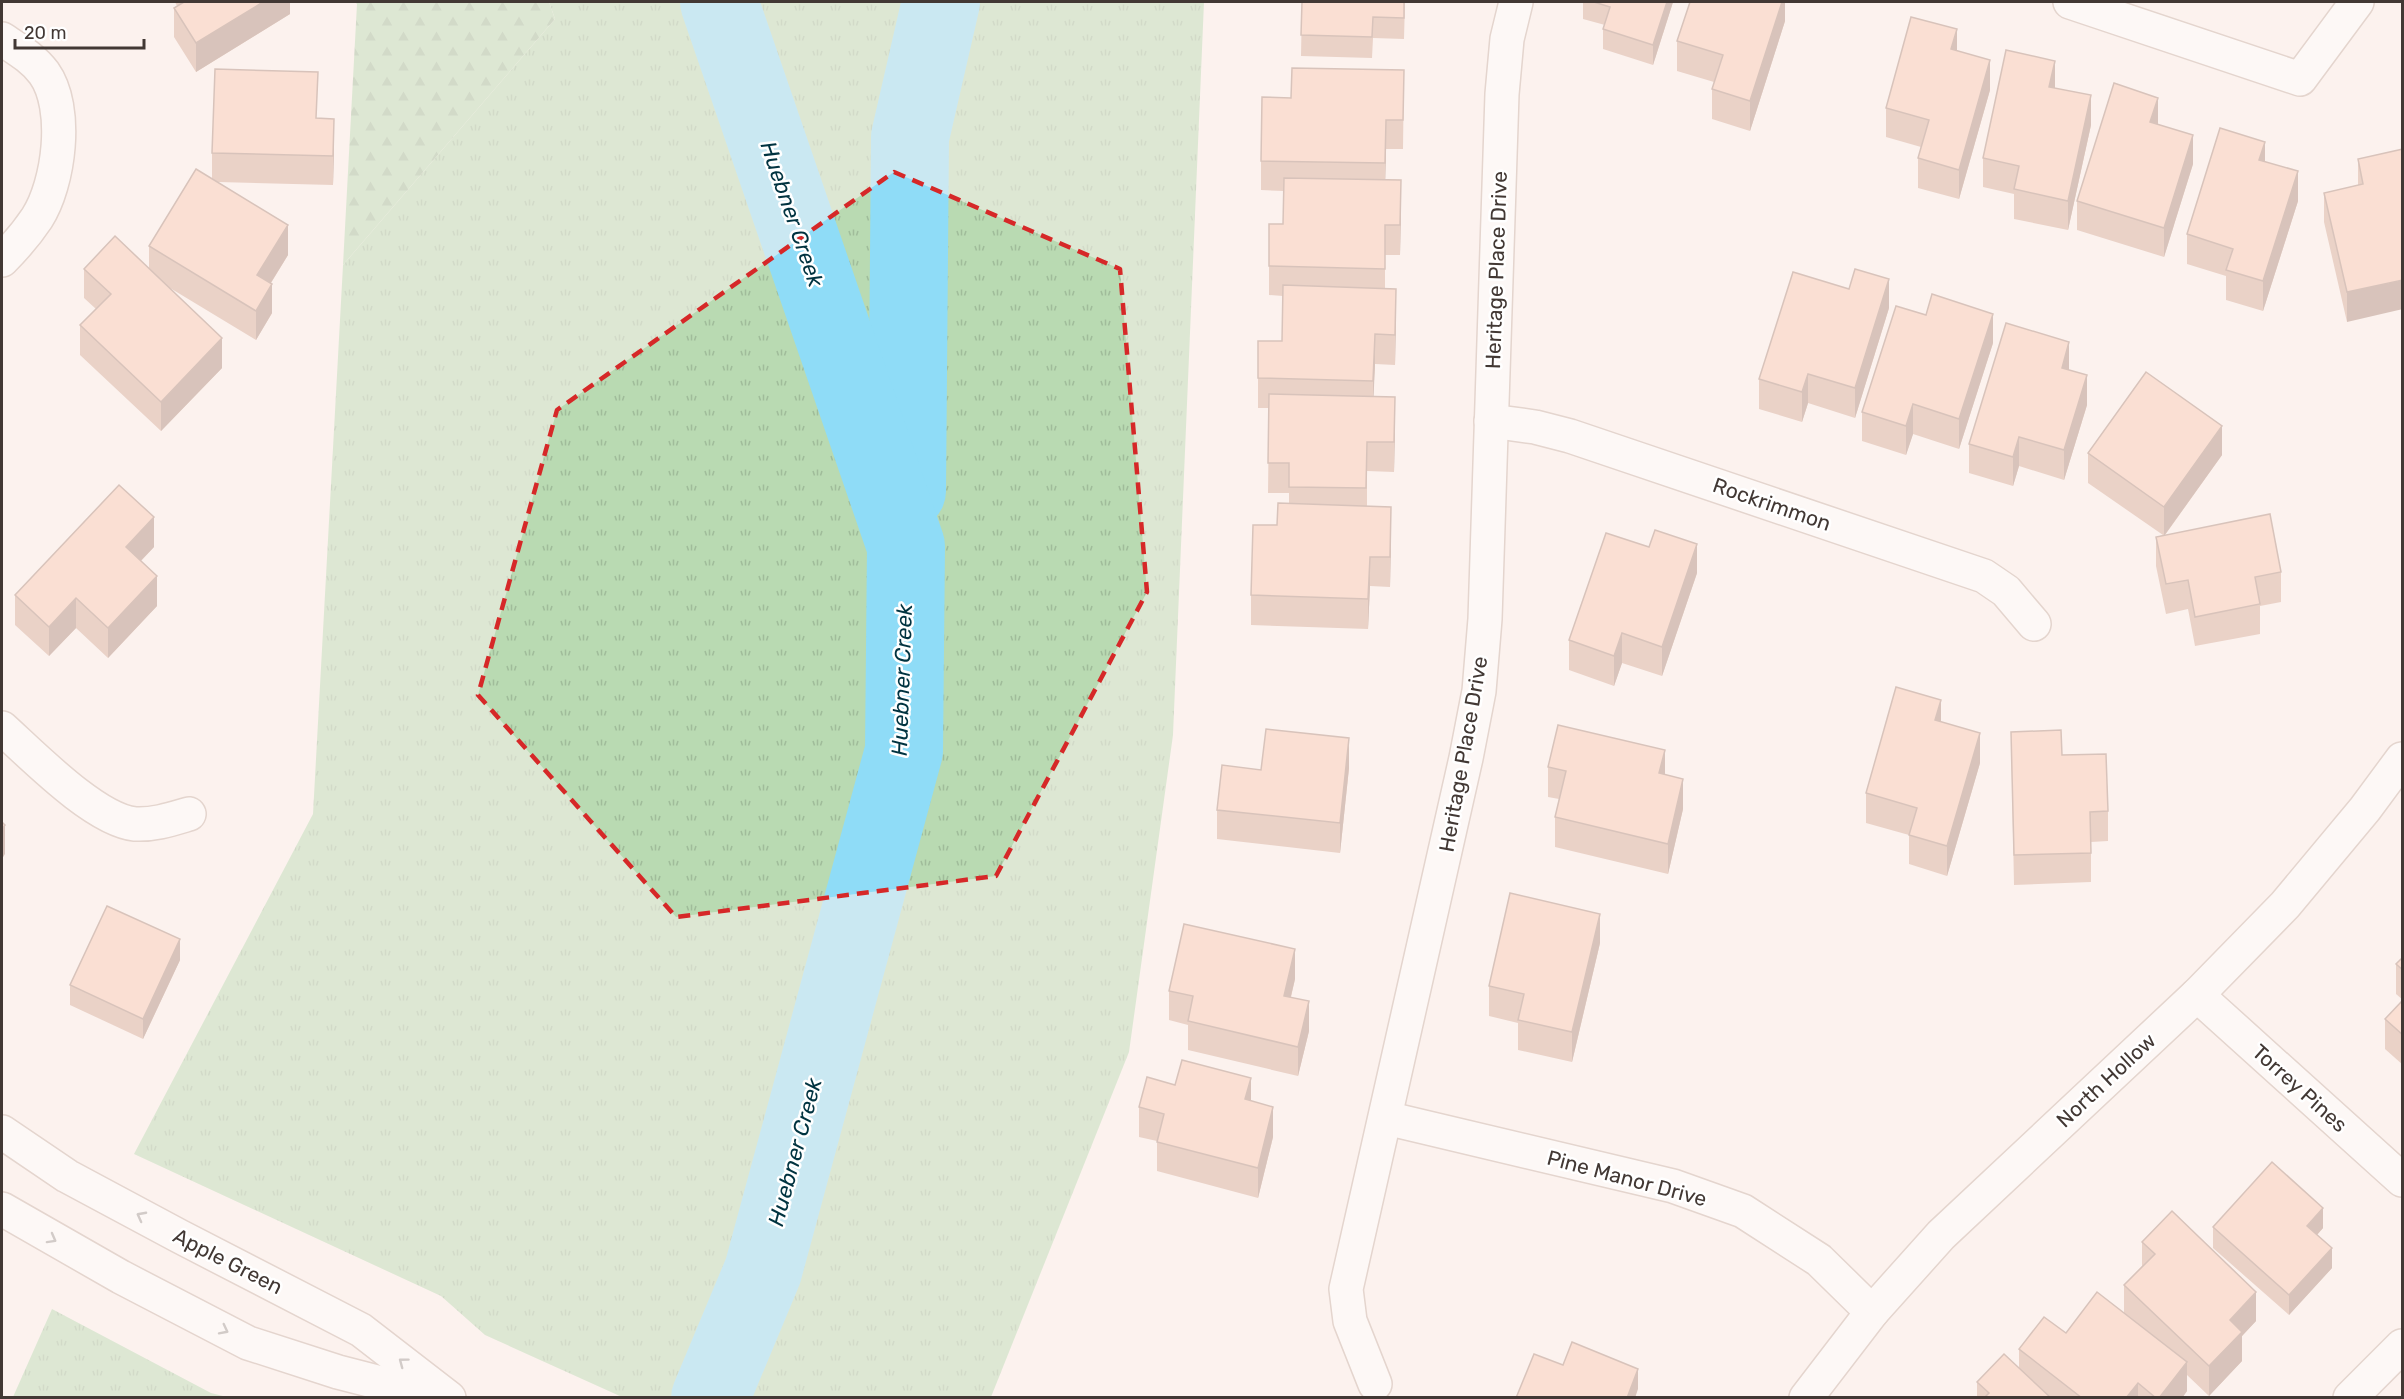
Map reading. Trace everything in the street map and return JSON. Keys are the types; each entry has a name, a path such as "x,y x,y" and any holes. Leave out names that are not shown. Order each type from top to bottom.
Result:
{"street":[{"name":"Heritage Place Drive","path":"1375,1384 1350,1321 1346,1288 1467,758 1479,692 1485,619 1502,94 1507,39 1516,2"},
{"path":"2070,2 2300,79 2357,2"},
{"path":"2,39 30,58 45,75 59,112 57,168 38,217 2,260"},
{"name":"Rockrimmon","path":"1491,421 1535,427 1570,436 1984,576 2006,591 2034,624"},
{"path":"2,728 76,794 104,812 134,824 162,822 189,814"},
{"name":"North Hollow","path":"1806,1398 1872,1312 1941,1235 2197,995 2285,904 2365,809 2403,759"},
{"name":"Torrey Pines","path":"2197,995 2403,1180"},
{"name":"Pine Manor Drive","path":"1386,1118 1673,1186 1743,1211 1819,1260 1872,1312"},
{"name":"Apple Green","path":"2,1132 67,1176 361,1330 449,1398"},
{"path":"2,1209 121,1277 248,1343 338,1372 439,1398"},
{"path":"2350,1398 2403,1346"}],"highlighted area":[{"path":"894,172 1120,269 1147,592 996,876 676,917 478,695 557,410"}],"green space":[{"path":"355,2 549,2 555,19 343,265 357,4"},
{"path":"549,2 1204,2 1173,735 1129,1052 991,1397 622,1397 485,1335 441,1296 134,1154 313,814 343,265 555,19"},
{"path":"52,1309 211,1393 227,1397 13,1397"}],"building":[{"path":"184,2 263,2 196,43 174,8"},
{"path":"1302,2 1404,2 1404,18 1373,17 1372,37 1301,35"},
{"path":"1594,2 1667,2 1653,45 1603,29 1610,7"},
{"path":"1690,2 1782,2 1750,101 1712,89 1723,55 1677,41"},
{"path":"1911,17 1957,29 1951,49 1990,60 1959,170 1918,158 1929,120 1886,108"},
{"path":"2006,50 2055,61 2049,87 2091,95 2068,201 2014,189 2019,166 1983,158"},
{"path":"1292,68 1404,70 1403,120 1386,120 1385,163 1261,161 1262,97 1291,98"},
{"path":"215,69 318,72 316,118 334,119 333,156 212,153"},
{"path":"2114,83 2158,98 2150,122 2193,135 2164,228 2077,201"},
{"path":"2220,128 2265,142 2259,160 2298,171 2263,281 2226,270 2233,249 2187,234"},
{"path":"2403,149 2403,280 2347,292 2324,193 2363,184 2358,159"},
{"path":"196,169 288,225 257,275 272,284 256,311 149,246"},
{"path":"1284,178 1401,180 1400,225 1385,225 1385,269 1269,266 1269,224 1283,224"},
{"path":"115,236 222,338 161,402 80,325 111,294 84,269"},
{"path":"1855,269 1889,279 1855,388 1808,374 1802,392 1759,379 1793,272 1849,289"},
{"path":"1283,285 1396,289 1395,335 1375,334 1373,381 1258,378 1258,341 1282,341"},
{"path":"1932,294 1993,314 1959,419 1913,404 1906,426 1862,412 1896,306 1926,315"},
{"path":"2006,323 2069,342 2062,368 2087,375 2064,450 2019,437 2013,457 1969,444"},
{"path":"2146,372 2222,426 2164,507 2088,453"},
{"path":"1269,394 1395,397 1394,442 1367,442 1366,488 1289,487 1289,463 1268,463"},
{"path":"119,485 154,517 126,547 157,576 108,628 76,598 49,627 15,595"},
{"path":"1278,503 1391,507 1390,557 1370,557 1368,599 1251,595 1253,525 1277,525"},
{"path":"2270,514 2281,572 2255,577 2260,604 2195,617 2188,580 2166,584 2156,537"},
{"path":"1655,530 1697,544 1662,647 1622,633 1614,656 1569,640 1606,533 1649,547"},
{"path":"1896,687 1941,700 1935,720 1980,733 1947,846 1909,835 1917,808 1866,793"},
{"path":"1558,725 1665,750 1659,773 1683,779 1668,844 1555,817 1566,771 1548,767"},
{"path":"1266,729 1349,738 1340,823 1217,810 1222,765 1261,770"},
{"path":"2061,730 2062,755 2106,754 2108,811 2090,812 2091,853 2014,855 2011,732"},
{"path":"1510,893 1600,914 1572,1032 1518,1020 1524,994 1489,986"},
{"path":"107,906 180,939 143,1019 70,985"},
{"path":"1184,924 1295,949 1284,996 1309,1001 1298,1047 1188,1021 1193,996 1169,991"},
{"path":"2403,957 2403,970 2396,964"},
{"path":"2403,1000 2403,1035 2385,1019"},
{"path":"1182,1060 1251,1078 1245,1099 1273,1107 1258,1168 1157,1142 1164,1114 1139,1107 1147,1077 1175,1085"},
{"path":"2272,1162 2323,1208 2307,1226 2332,1248 2289,1295 2213,1227"},
{"path":"2172,1211 2256,1292 2230,1320 2242,1332 2209,1366 2124,1285 2155,1254 2142,1242"},
{"path":"2097,1292 2187,1362 2159,1398 2138,1383 2126,1398 2082,1398 2019,1349 2044,1317 2066,1333"},
{"path":"1572,1342 1638,1369 1627,1398 1516,1398 1534,1354 1563,1365"},
{"path":"2004,1354 2051,1398 1984,1398 1989,1393 1977,1382"}],"waterway":[{"name":"Huebner Creek","path":"710,1398 763,1271 904,751 906,546 719,2"},
{"path":"907,491 910,137 941,2"}]}
